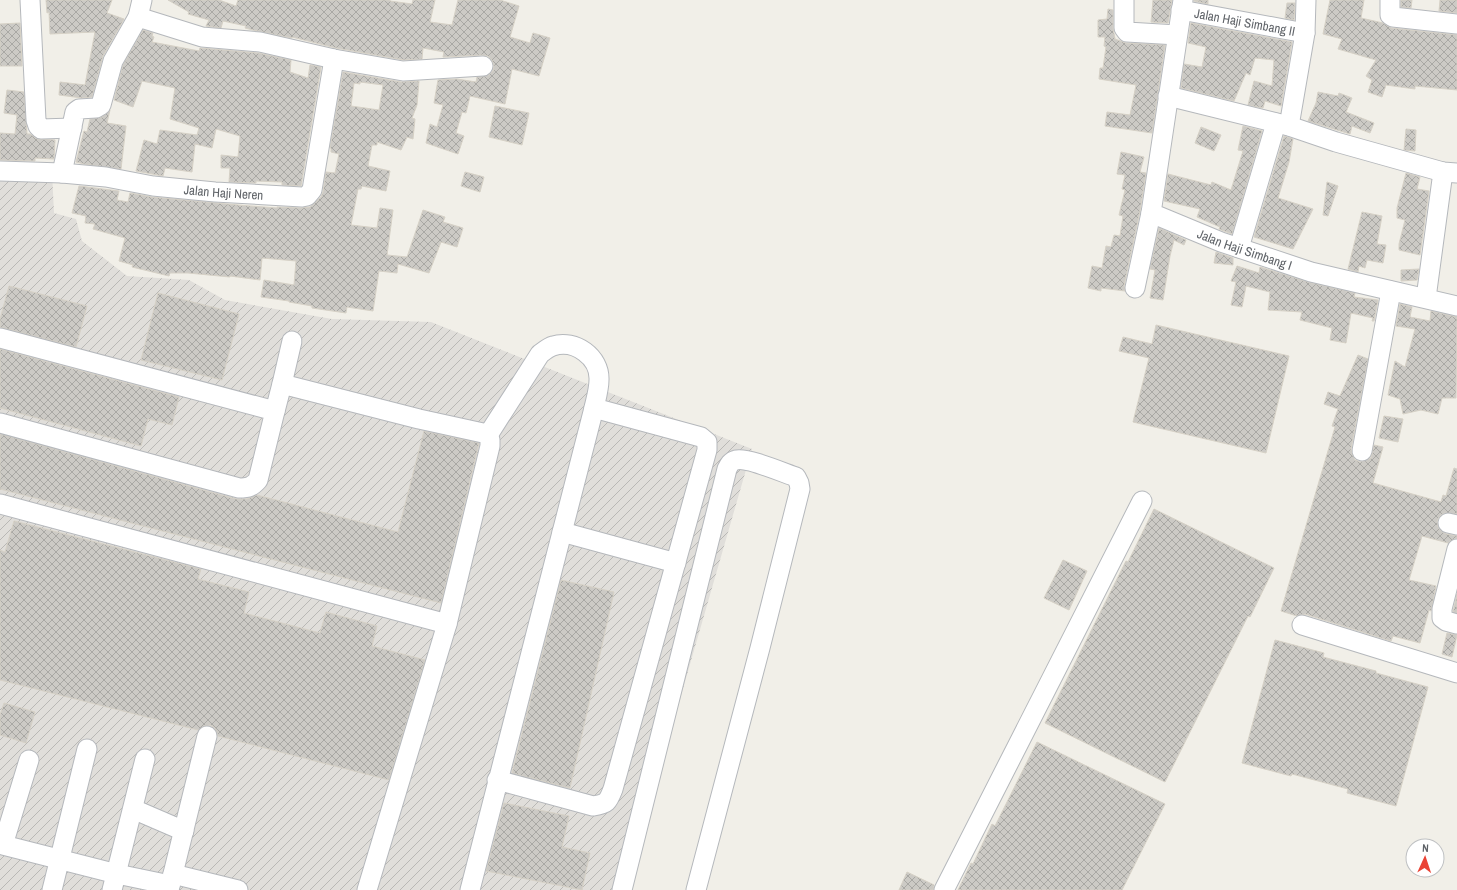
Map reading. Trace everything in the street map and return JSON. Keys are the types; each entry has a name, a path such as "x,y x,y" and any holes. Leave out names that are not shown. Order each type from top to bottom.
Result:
{"street":[{"path":"30,0 36,120 41,129 72,128"},
{"path":"1124,0 1124,28 1127,32 1178,35"},
{"path":"1305,33 1306,0"},
{"path":"1390,0 1390,15 1393,17 1457,24"},
{"name":"Jalan Haji Simbang II","path":"1168,96 1182,5 1305,33 1283,124 1239,248"},
{"path":"62,173 77,110 96,108 101,105 113,61 140,9 202,37 260,42 334,59 402,71 482,66"},
{"name":"Jalan Haji Neren","path":"0,171 62,173 106,177 160,187 215,192 302,197 307,196 312,190 334,59"},
{"path":"1135,288 1151,213 1168,96 1283,124 1336,142 1450,172 1426,298"},
{"name":"Jalan Haji Simbang I","path":"1151,213 1221,242 1312,272 1457,306"},
{"path":"1362,451 1391,291"},
{"path":"0,338 274,411"},
{"path":"0,423 239,488 247,488 254,485 258,480 292,341"},
{"path":"367,890 447,624 493,428 540,354 553,346 568,344 581,348 590,356 596,364 600,379 594,408 497,780 470,890"},
{"path":"282,384 419,419 483,433 493,428"},
{"path":"497,780 593,806 603,805 609,799 707,450 707,442 701,437 594,408"},
{"path":"622,890 727,469 735,460 741,459 796,477 800,489 696,890"},
{"path":"944,890 1142,501"},
{"path":"0,504 447,624"},
{"path":"562,532 676,564"},
{"path":"1457,549 1442,609 1442,618 1446,621 1457,624"},
{"path":"1302,625 1457,672"},
{"path":"171,883 207,736"},
{"path":"52,890 87,749"},
{"path":"115,882 145,759"},
{"path":"29,760 1,848 60,860 115,882 171,883 238,890"},
{"path":"133,809 184,831"}],"shaded area":[{"path":"0,172 52,172 54,213 76,219 82,241 127,276 189,280 225,300 332,319 431,322 752,449 625,890 0,890"}],"building":[{"path":"46,0 112,0 107,13 124,19 103,56 92,97 82,98 59,95 60,82 85,85 95,32 50,34 49,12 47,13"},
{"path":"168,0 219,0 236,6 238,0 390,0 412,4 413,0 435,0 430,22 452,25 458,0 500,0 519,6 510,37 530,43 533,33 550,38 539,76 512,69 505,104 470,96 466,113 462,112 456,133 464,136 458,154 426,143 430,124 437,127 443,105 434,103 438,80 457,79 476,82 477,77 489,75 493,71 494,66 492,60 488,56 443,57 444,52 423,48 422,59 404,60 336,48 292,37 253,30 245,28 246,26 223,21 221,28 206,26 209,20 188,14 189,12"},
{"path":"1153,0 1172,0 1168,23 1151,22"},
{"path":"1208,0 1208,4 1194,1"},
{"path":"1330,0 1364,0 1361,18 1383,23 1391,28 1457,35 1457,90 1415,86 1415,89 1386,85 1382,97 1368,92 1372,80 1366,76 1376,60 1338,49 1342,39 1323,34"},
{"path":"1401,0 1412,0 1411,8 1401,7"},
{"path":"1440,0 1457,0 1457,13 1439,11"},
{"path":"1287,3 1295,3 1294,20 1285,18"},
{"path":"1108,9 1113,10 1113,28 1115,39 1126,43 1165,45 1152,133 1105,126 1107,112 1130,115 1136,85 1099,79 1100,68 1103,68 1106,47 1104,46 1105,37 1098,37 1098,20 1107,19"},
{"path":"20,23 22,66 0,66 0,24"},
{"path":"1191,23 1292,42 1281,106 1265,101 1263,108 1248,105 1254,81 1272,86 1274,60 1255,58 1250,75 1246,73 1234,101 1181,88 1184,64 1202,67 1206,47 1188,43"},
{"path":"143,30 153,33 152,36 154,37 152,42 199,51 200,48 258,53 291,60 290,72 308,78 310,65 321,67 301,186 282,185 282,182 229,182 230,168 221,168 221,155 238,157 240,136 216,129 212,148 195,144 192,172 165,168 163,176 136,171 144,140 157,144 160,130 197,135 199,128 170,119 175,88 142,81 133,107 114,100 123,65"},
{"path":"343,72 401,82 419,81 417,105 412,118 415,119 413,139 407,137 401,150 377,142 377,145 372,145 368,166 390,171 386,191 362,186 361,189 358,189 351,225 377,228 380,208 393,210 387,255 407,257 423,210 445,217 443,222 463,228 457,247 441,242 429,273 398,264 397,273 379,271 373,311 347,307 346,313 312,308 312,306 289,301 261,297 264,280 294,285 296,261 262,258 260,280 188,273 170,273 169,276 132,267 133,265 119,261 125,238 93,229 95,224 85,223 86,216 72,213 79,186 119,191 117,200 128,202 130,193 152,197 238,205 277,208 310,207 321,197 326,172 335,173 339,154 331,152 330,148","holes":["360,82 383,85 379,110 351,106 354,83 360,84"]},
{"path":"7,90 24,92 27,134 30,134 37,139 55,140 54,159 35,158 35,161 0,160 0,133 15,134 17,115 4,113"},
{"path":"1318,92 1338,96 1339,93 1352,98 1346,112 1374,123 1370,133 1352,126 1350,134 1308,121 1316,103"},
{"path":"495,106 529,113 522,145 489,137"},
{"path":"110,110 107,123 126,126 121,169 76,162 84,131 87,132 90,119 102,117"},
{"path":"1243,126 1262,131 1232,234 1197,217 1200,209 1164,201 1168,174 1211,185 1212,182 1231,190 1243,151 1238,150"},
{"path":"1201,127 1221,135 1214,151 1195,143"},
{"path":"1406,129 1416,130 1415,151 1404,150"},
{"path":"1284,136 1293,139 1289,162 1278,198 1313,209 1293,249 1254,237"},
{"path":"1121,152 1144,157 1140,172 1146,173 1140,211 1124,286 1125,291 1101,288 1101,291 1088,288 1092,266 1102,268 1106,246 1111,247 1114,235 1120,236 1123,216 1119,215 1125,190 1122,189 1125,175 1117,174"},
{"path":"465,172 484,177 480,192 461,186"},
{"path":"1406,173 1420,177 1417,189 1429,191 1420,255 1399,250 1405,220 1397,218 1397,208"},
{"path":"1327,182 1338,186 1328,216 1323,215"},
{"path":"1362,212 1382,216 1377,244 1386,245 1383,263 1367,260 1365,268 1359,266 1358,272 1348,269"},
{"path":"1159,228 1186,240 1184,245 1174,240 1163,300 1150,298 1155,270 1150,269"},
{"path":"1216,252 1233,258 1233,265 1214,263"},
{"path":"1237,266 1259,273 1260,267 1308,282 1355,293 1354,297 1378,300 1374,321 1372,321 1373,318 1351,313 1346,343 1330,340 1332,328 1300,320 1302,312 1268,310 1270,292 1246,286 1242,307 1231,305 1236,282 1231,281"},
{"path":"1419,269 1417,280 1401,281 1401,270"},
{"path":"9,286 87,306 76,347 0,327 0,319"},
{"path":"158,293 239,314 222,380 141,360"},
{"path":"1400,304 1412,307 1410,317 1430,321 1431,311 1457,317 1456,398 1442,398 1438,414 1421,410 1403,414 1400,399 1388,395 1395,361 1405,367 1415,329 1396,326"},
{"path":"1156,325 1289,356 1266,453 1133,422 1149,358 1119,351 1123,337 1152,344"},
{"path":"0,349 179,397 172,425 148,419 141,446 0,408"},
{"path":"1358,355 1368,359 1351,449 1355,460 1360,462 1371,458 1374,445 1383,447 1373,483 1441,502 1443,495 1446,496 1454,468 1457,469 1457,514 1444,513 1437,521 1438,527 1441,531 1446,534 1457,536 1457,538 1448,543 1422,536 1409,580 1436,586 1431,611 1429,610 1420,643 1393,636 1391,641 1305,614 1297,616 1281,611 1335,427 1332,426 1338,409 1324,404 1328,392 1340,396"},
{"path":"1384,416 1403,419 1398,442 1379,438"},
{"path":"424,431 479,443 441,603 0,489 0,434 236,499 247,499 257,495 398,532"},
{"path":"1154,509 1274,568 1250,617 1248,616 1165,782 1045,723 1126,561 1128,562"},
{"path":"14,521 201,569 198,579 249,592 244,613 320,633 326,612 377,626 372,646 425,660 389,780 218,736 215,728 210,725 204,726 198,730 0,680 0,550 5,552"},
{"path":"1063,560 1087,571 1069,610 1044,598"},
{"path":"561,580 614,592 570,788 512,773"},
{"path":"1457,594 1457,613 1453,612"},
{"path":"1447,633 1457,635 1452,657 1442,654"},
{"path":"1275,640 1324,653 1323,657 1428,687 1396,806 1347,793 1348,789 1292,774 1291,776 1242,763"},
{"path":"4,703 35,712 26,743 0,735 0,715"},
{"path":"1037,742 1165,804 1122,890 958,890 971,863 973,864 992,824 995,826"},
{"path":"504,803 569,816 562,847 590,853 582,890 486,871"},
{"path":"907,872 934,885 933,890 899,890"}]}
